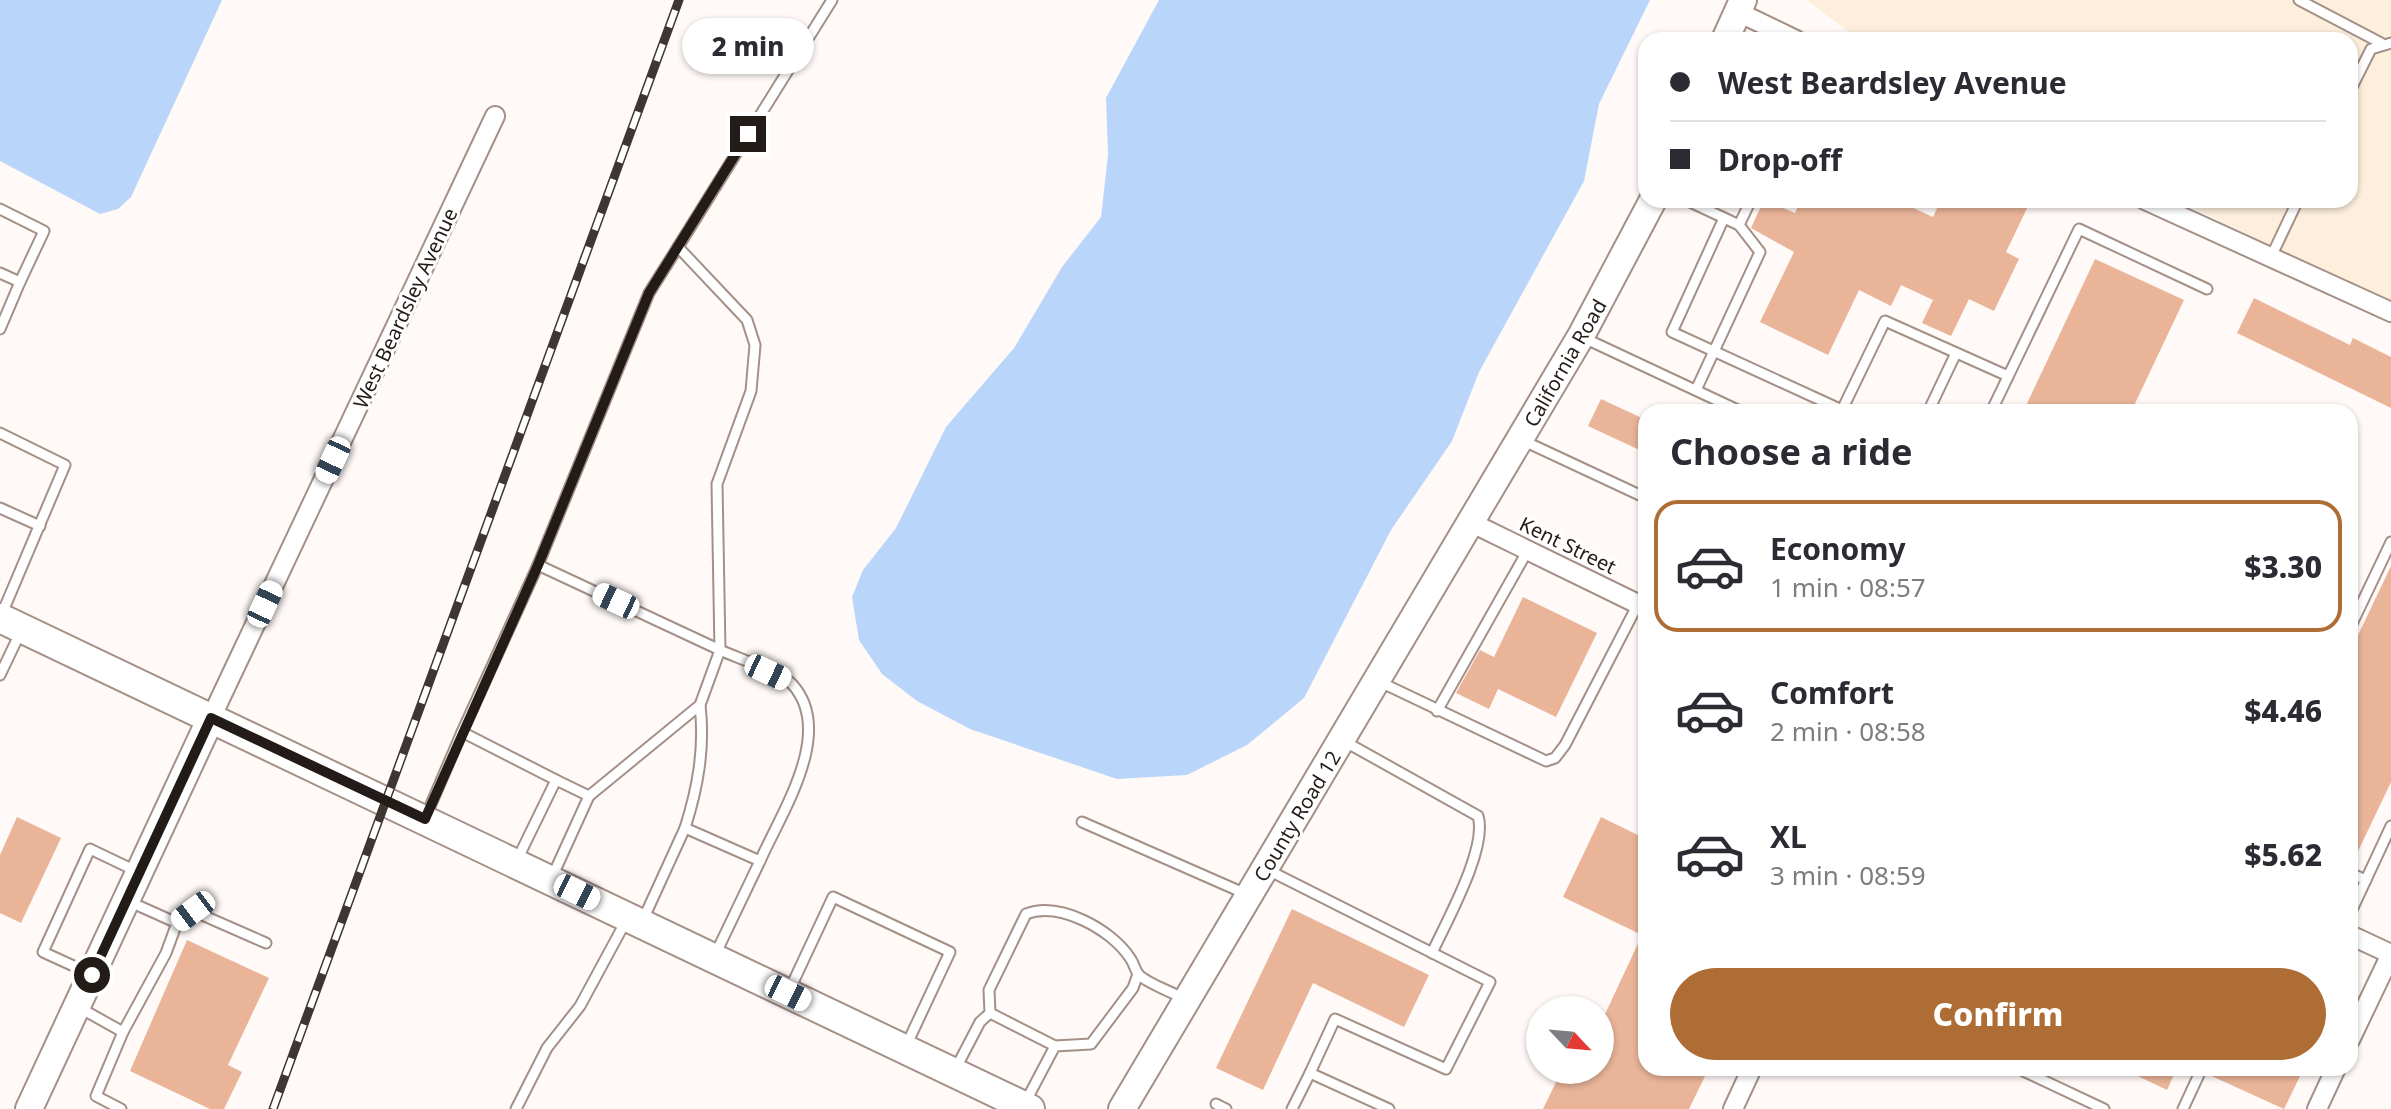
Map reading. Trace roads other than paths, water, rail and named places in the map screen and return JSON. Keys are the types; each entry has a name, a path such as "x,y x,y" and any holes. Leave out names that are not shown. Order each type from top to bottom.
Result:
{"main road":[{"path":"1729,32 1740,6"},
{"name":"California Road","path":"1472,523 1581,336 1649,208"},
{"name":"County Road 12","path":"1122,1109 1472,523"},
{"path":"11,623 1027,1107"},
{"name":"West Beardsley Avenue","path":"29,1109 211,718"}],"street":[{"path":"1740,6 1783,32"},
{"name":"West Beardsley Avenue","path":"211,718 495,116"},
{"path":"2163,208 2391,312"},
{"name":"Kent Street","path":"1472,523 1638,604"},
{"path":"2358,939 2391,954 2358,1023"},
{"path":"1733,1109 1748,1076"},
{"path":"2317,1109 2332,1076"}],"lane":[{"path":"425,819 538,565 649,293 832,0"},
{"path":"2299,0 2386,43"},
{"path":"2358,75 2371,49 2386,43"},
{"path":"1696,390 1760,252 1739,225 1703,208"},
{"path":"1739,225 1747,208"},
{"path":"2271,257 2294,208"},
{"path":"0,209 44,231 0,329"},
{"path":"1724,218 1672,332 1827,404"},
{"path":"1995,404 2079,229 2207,289"},
{"path":"516,1109 547,1048 580,1006 635,920 685,828 695,796 704,740 700,705 720,650 717,484 751,391 755,345 747,320 678,247"},
{"path":"0,273 20,282"},
{"path":"1845,404 1885,321 2008,376"},
{"path":"1581,336 1725,404"},
{"path":"1932,404 1956,353"},
{"path":"0,433 65,465 40,526 11,623 0,675"},
{"path":"1521,439 1638,494"},
{"path":"0,508 40,526"},
{"path":"2358,611 2391,542"},
{"path":"1437,711 1528,550"},
{"path":"538,565 792,684 809,718 811,746 713,958"},
{"path":"1377,681 1546,761 1555,758 1565,745 1638,613"},
{"path":"551,880 589,796 700,705"},
{"path":"462,732 589,796"},
{"path":"1342,740 1478,816 1480,835 1470,867 1432,953"},
{"path":"516,863 556,780"},
{"path":"1082,822 1250,895"},
{"path":"2358,897 2391,826"},
{"path":"685,828 760,861"},
{"path":"92,975 43,952 90,849 139,872"},
{"path":"1266,869 1490,982 1446,1069 1335,1019 1292,1109"},
{"path":"2358,876 2366,880"},
{"path":"788,993 833,897 950,952 905,1049"},
{"path":"126,900 177,923"},
{"path":"990,1013 989,990 1026,914 1039,909 1053,909 1106,934 1130,957 1138,974 1187,1000"},
{"path":"121,1109 96,1096 123,1032 166,953 177,923 193,911 266,943"},
{"path":"990,1013 1055,1046 1091,1044 1133,988 1138,974"},
{"path":"77,1007 123,1032"},
{"path":"954,1072 980,1022 990,1013"},
{"path":"1027,1107 1055,1046"},
{"path":"1310,1073 1389,1109"},
{"path":"2034,1076 2104,1109"},
{"path":"2183,1109 2198,1076"},
{"path":"1216,1104 1226,1109"}],"water":[{"path":"0,0 222,0 131,197 118,209 100,214 0,161"},
{"path":"1159,0 1650,0 1599,104 1584,181 1479,372 1452,441 1391,530 1304,698 1247,745 1187,775 1117,779 970,729 917,701 882,674 859,640 852,597 863,570 896,528 946,427 1014,348 1062,267 1101,217 1108,155 1106,98"}],"railway":[{"path":"273,1109 679,0"}]}
